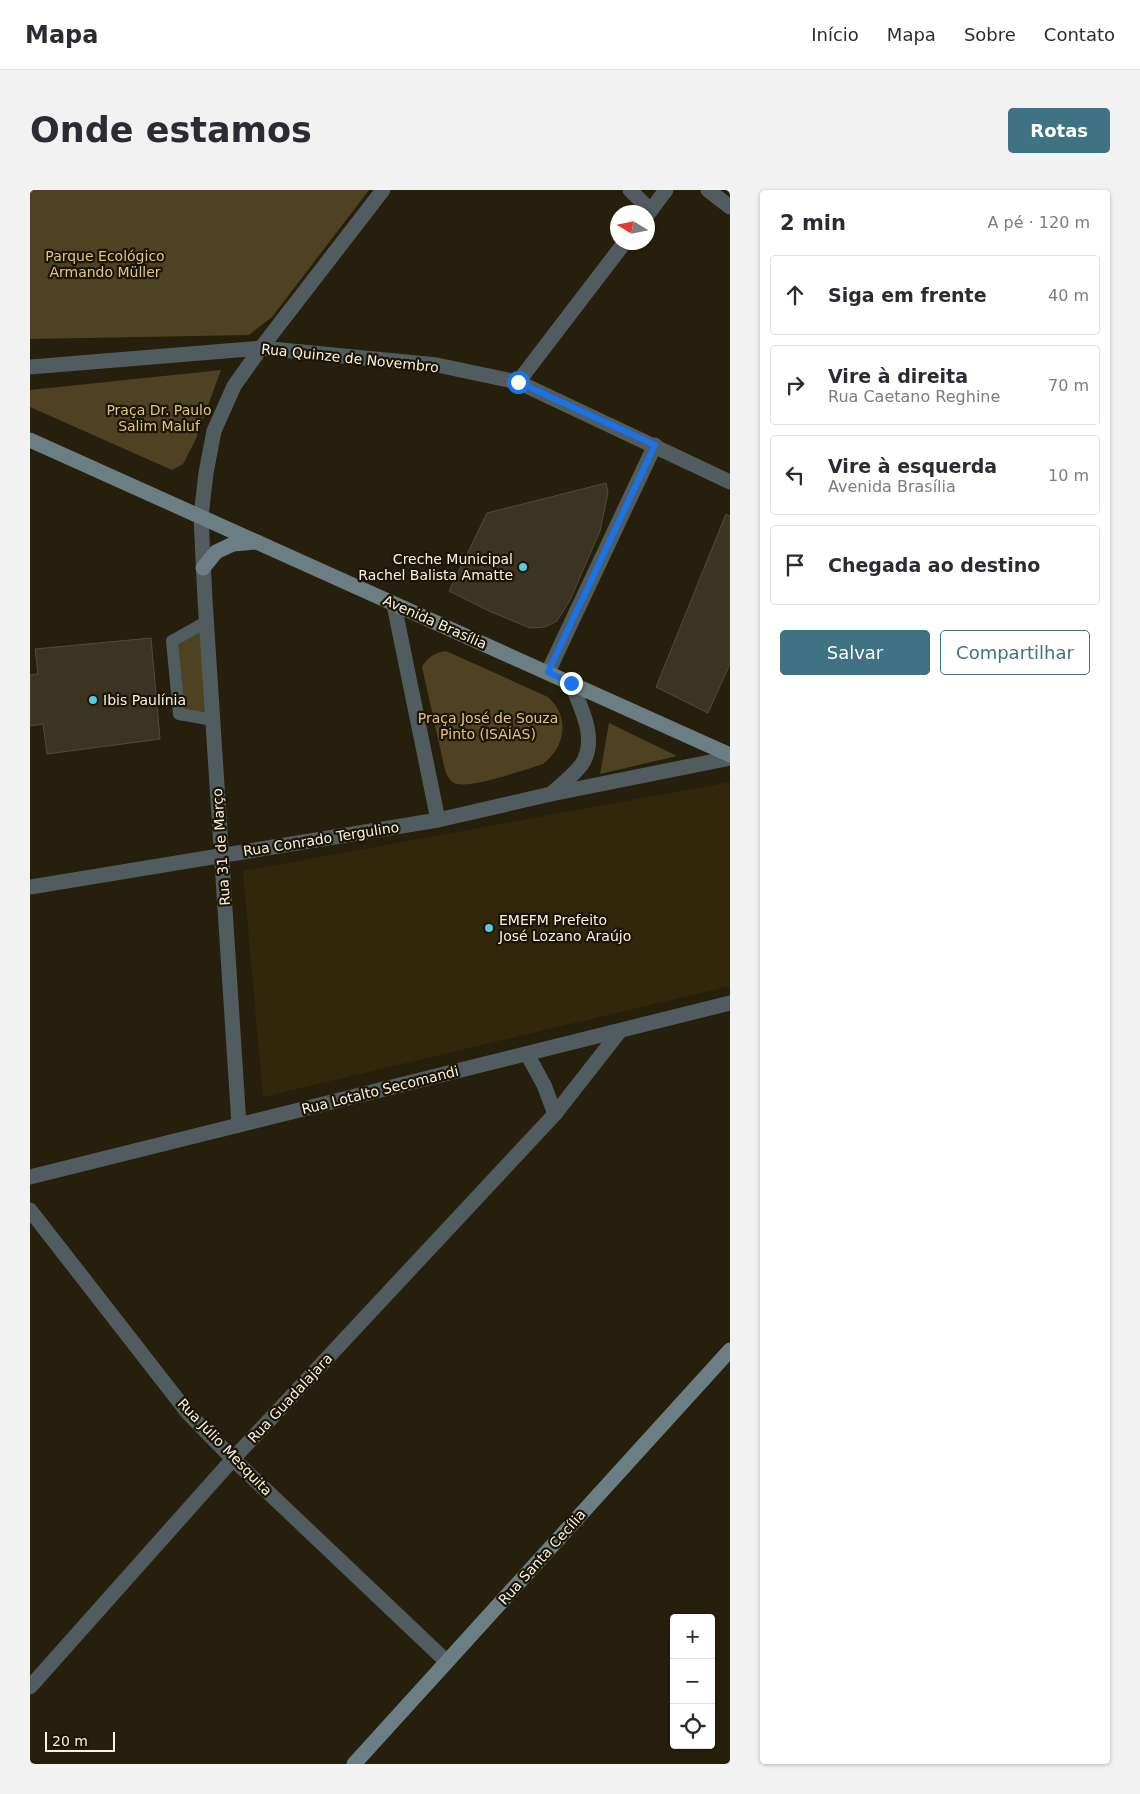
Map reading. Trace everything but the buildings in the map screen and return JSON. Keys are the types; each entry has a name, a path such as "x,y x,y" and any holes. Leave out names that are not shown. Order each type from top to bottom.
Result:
{"main road":[{"name":"Avenida Brasília","path":"30,440 259,542 394,605 548,672 730,757"},
{"path":"203,568 216,552 233,544 259,542"},
{"name":"Rua Santa Cecília","path":"354,1764 730,1350"}],"street":[{"name":"Rua 31 de Março","path":"239,1125 203,568 202,517 206,473 214,431 234,386 261,348 383,190"},
{"path":"630,190 643,205"},
{"path":"654,205 666,190"},
{"path":"708,190 730,207"},
{"path":"518,382 620,250"},
{"name":"Rua Quinze de Novembro","path":"30,367 261,348 437,365 518,382 730,482"},
{"path":"548,672 655,445"},
{"path":"394,605 438,820"},
{"path":"551,794 582,764 587,750 588,728 571,683"},
{"name":"Rua Conrado Tergulino","path":"30,887 438,820 551,794 730,757"},
{"name":"Rua Lotalto Secomandi","path":"30,1177 730,1003"},
{"name":"Rua Guadalajara","path":"30,1687 233,1459 555,1114 620,1031"},
{"path":"527,1054 544,1085 555,1114"},
{"name":"Rua Júlio Mesquita","path":"30,1210 188,1413 233,1459 446,1662"}],"lane":[{"path":"206,622 172,641 179,714 213,720"}],"shaded area":[{"name":"EMEFM Prefeito José Lozano Araújo","path":"730,782 730,986 263,1097 243,871"}],"green space":[{"name":"Parque Ecológico Armando Müller","path":"30,190 369,190 272,317 249,335 30,339"},
{"name":"Praça Dr. Paulo Salim Maluf","path":"221,370 195,441 183,464 172,470 30,407 30,390"},
{"path":"204,627 210,717 181,712 174,642"},
{"name":"Praça José de Souza Pinto (ISAÍAS)","path":"446,651 548,697 560,713 562,722 560,740 557,749 551,757 543,764 471,784 454,783 447,776 422,667 432,656"},
{"path":"609,723 677,756 600,774"}],"place":[{"name":"Creche Municipal Rachel Balista Amatte","path":"523,567"},
{"name":"Ibis Paulínia","path":"93,700"},
{"name":"EMEFM Prefeito José Lozano Araújo","path":"489,928"}],"route":[{"path":"518,382 655,445 548,672 571,683"}]}
